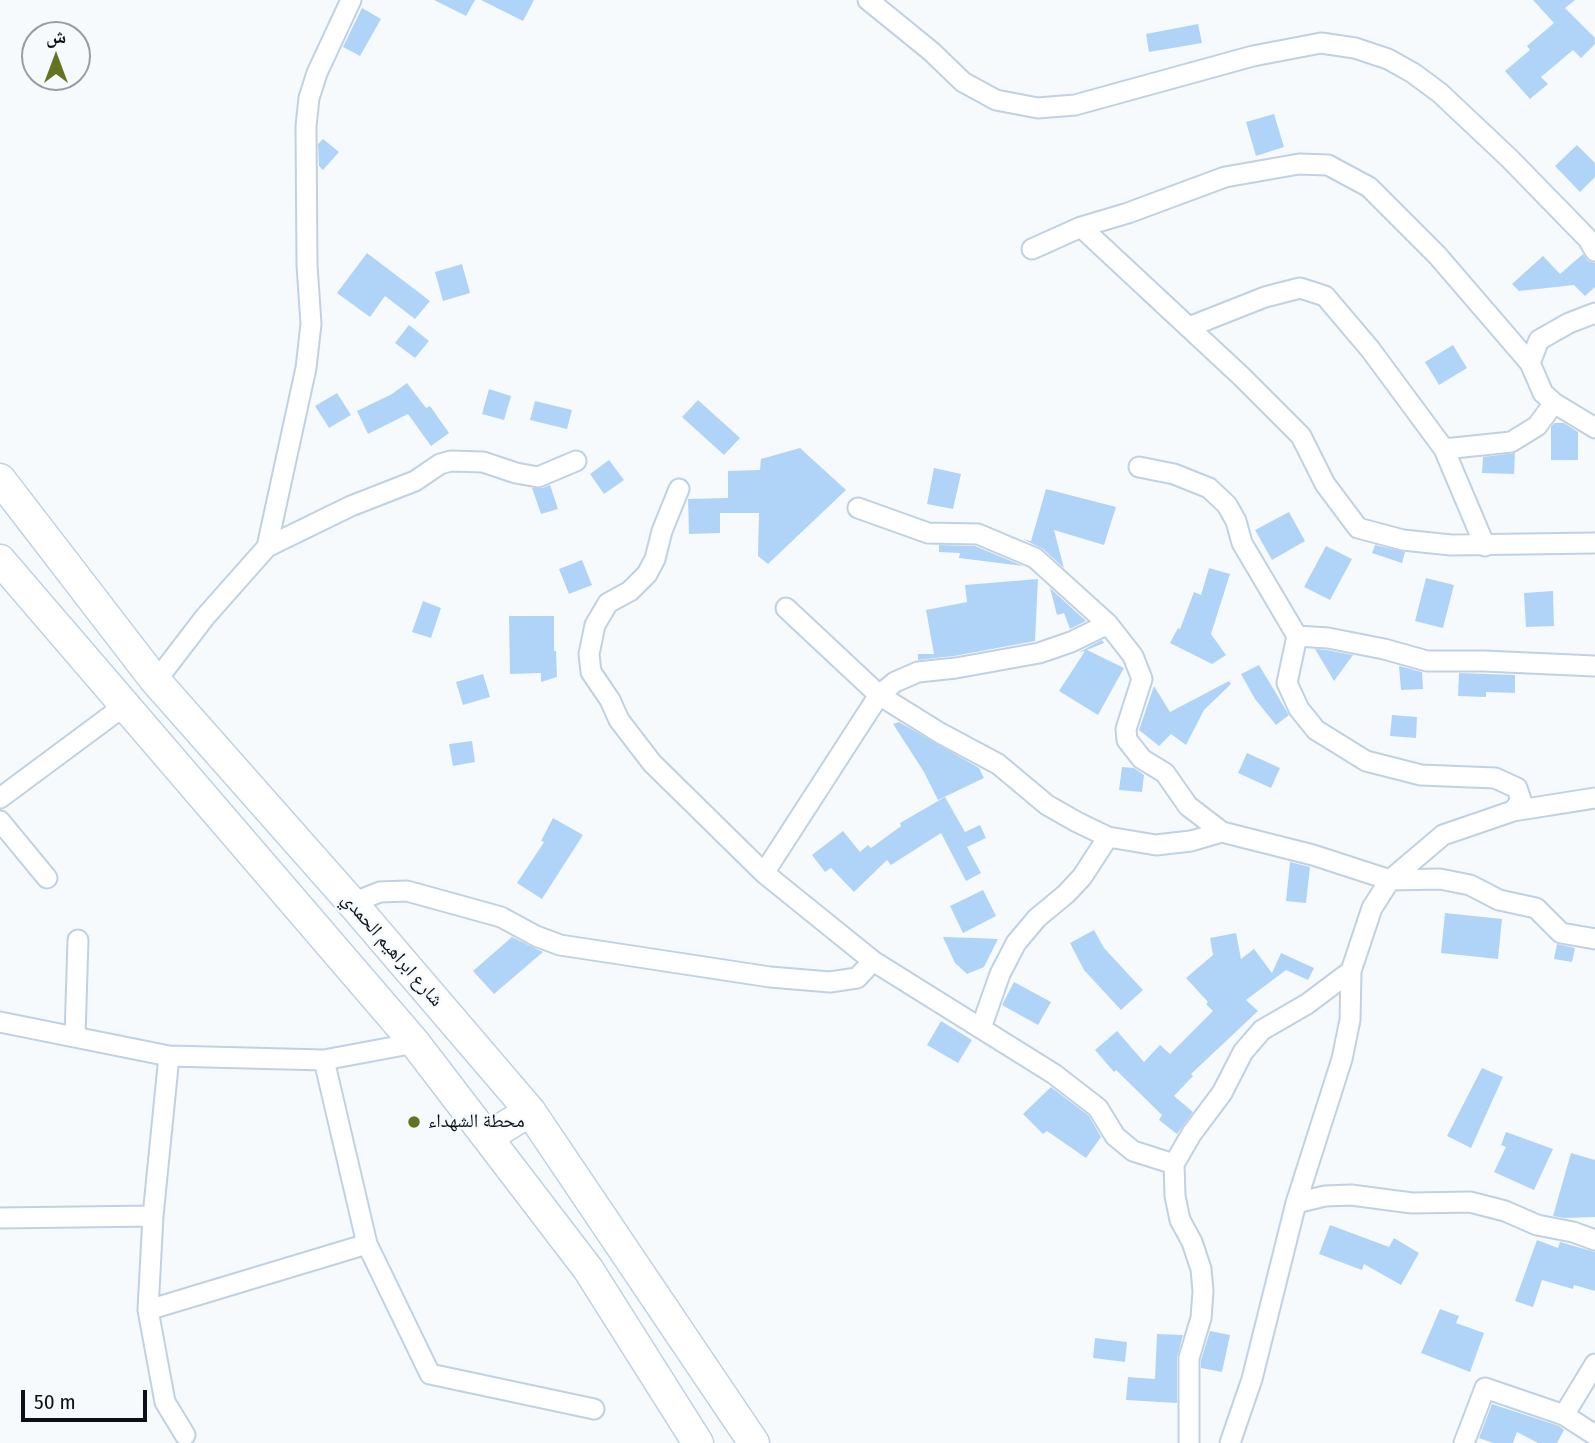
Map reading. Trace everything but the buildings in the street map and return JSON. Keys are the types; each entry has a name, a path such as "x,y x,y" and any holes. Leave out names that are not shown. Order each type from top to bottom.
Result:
{"main road":[{"name":"شارع ابراهيم الحمدي","path":"0,479 156,681 352,903 530,1111 754,1443"},
{"path":"0,560 415,1044 588,1269 698,1443"},
{"path":"124,706 156,681"},
{"path":"488,1137 530,1111"}],"street":[{"path":"267,547 306,368 311,324 307,251 306,126 309,98 317,73 351,0"},
{"path":"868,0 932,52 963,82 996,100 1038,108 1075,105 1253,55 1321,43 1355,48 1388,59 1440,93 1592,239"},
{"path":"1032,249 1081,227 1128,213 1225,177 1299,164 1328,165 1369,187 1437,255 1530,363 1543,393 1554,403 1595,428"},
{"path":"1081,227 1301,436 1325,484 1358,528 1403,540 1485,546 1595,543"},
{"path":"1188,327 1265,297 1300,288 1325,296 1370,349 1444,449 1485,546"},
{"path":"1530,363 1538,340 1595,313"},
{"path":"1444,449 1511,442 1537,426 1554,403"},
{"path":"156,681 205,617 267,547 351,506 415,481 440,464 451,461 483,462 538,477 576,461"},
{"path":"1139,467 1174,474 1209,488 1227,505 1237,522 1242,543 1297,636 1287,683 1299,709 1316,730 1366,761 1421,775 1494,778 1517,788 1521,800 1513,811"},
{"path":"679,489 662,531 655,559 647,574 630,591 608,603 595,625 589,654 592,672 619,720 652,763 764,873 873,961 1054,1074 1098,1108 1115,1136 1133,1151 1174,1164"},
{"path":"858,508 928,533 978,534 1035,558 1108,624 1133,656 1142,679 1126,729 1127,740 1142,759 1165,773 1188,806 1222,832 1312,855 1390,880 1440,879 1470,885 1499,900 1536,908 1561,933 1595,939"},
{"path":"786,608 879,695 940,733 998,764 1048,804 1108,837 1156,845 1191,841 1222,832"},
{"path":"764,873 879,695 895,682 918,672 1039,653 1072,642 1108,624"},
{"path":"1297,636 1328,638 1384,649 1427,662 1484,661 1595,666"},
{"path":"0,798 124,706"},
{"path":"1230,1443 1252,1378 1296,1203 1342,1059 1350,1020 1351,971 1372,908 1390,880 1443,835 1513,811 1595,798"},
{"path":"0,821 47,878"},
{"path":"981,1028 1000,974 1016,943 1037,918 1082,877 1108,837"},
{"path":"352,903 380,892 407,891 501,917 560,945 770,977 830,982 857,978 873,961"},
{"path":"75,1036 78,940"},
{"path":"1189,1443 1188,1358 1201,1318 1203,1291 1201,1269 1192,1242 1180,1220 1175,1196 1174,1164 1192,1133 1222,1093 1243,1052 1262,1030 1307,1004 1351,971"},
{"path":"0,1022 169,1056 324,1060 415,1044"},
{"path":"169,1056 152,1216 148,1310 165,1402 185,1435"},
{"path":"324,1060 367,1244 430,1374 594,1409"},
{"path":"1296,1203 1325,1196 1351,1195 1412,1203 1470,1202 1505,1211 1537,1225 1573,1232 1595,1240"},
{"path":"0,1218 152,1216"},
{"path":"148,1310 367,1244"},
{"path":"1564,1415 1595,1364"},
{"path":"1464,1443 1485,1388 1564,1415 1595,1439"}],"place":[{"name":"محطة الشهداء","path":"414,1122"}]}
